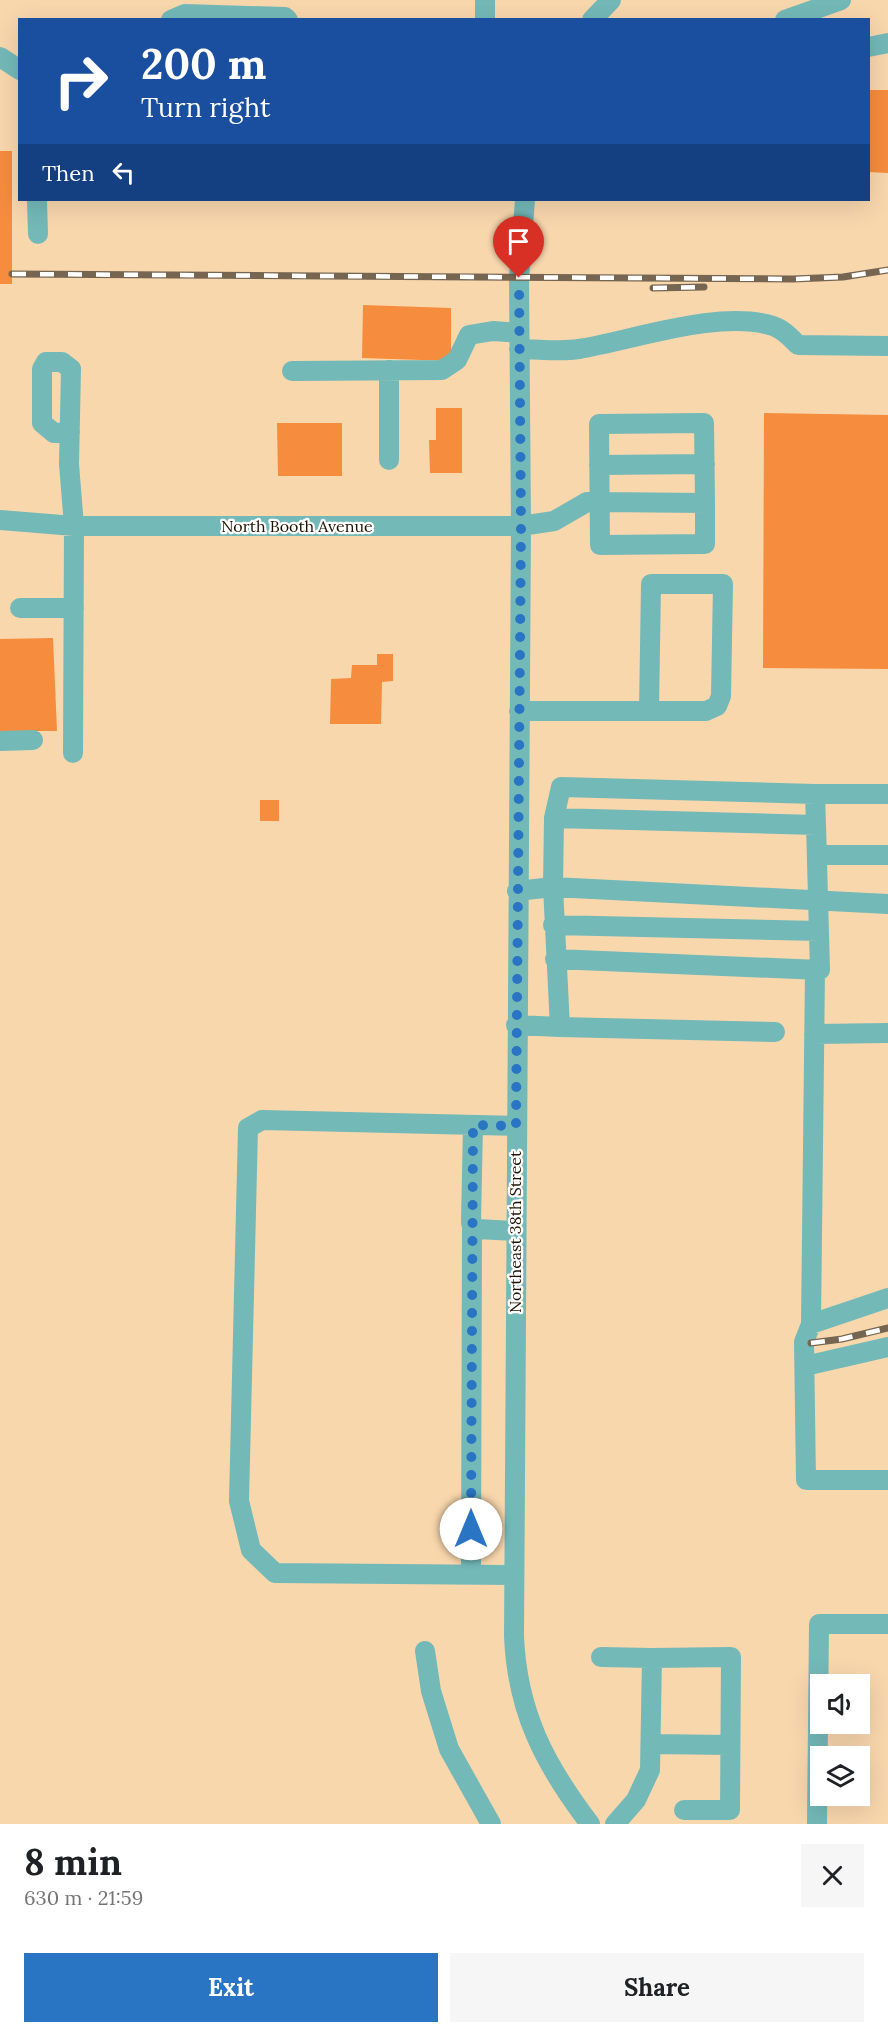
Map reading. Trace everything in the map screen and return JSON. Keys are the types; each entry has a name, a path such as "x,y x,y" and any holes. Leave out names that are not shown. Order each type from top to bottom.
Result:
{"street":[{"path":"485,0 485,18"},
{"path":"594,18 611,0"},
{"path":"797,18 821,14 841,0"},
{"path":"176,18 185,14 286,18"},
{"path":"870,47 888,43"},
{"path":"0,57 18,69"},
{"path":"37,201 38,234"},
{"name":"Northeast 38th Street","path":"525,201 519,278 521,526 512,1583 515,1663 527,1716 560,1785 590,1824"},
{"path":"292,371 442,370 457,360 469,335 493,331 519,341 575,350 679,328 742,321 773,326 786,333 798,345 888,346"},
{"path":"389,370 389,460"},
{"path":"704,423 705,464 705,544 600,545 599,424 704,423"},
{"path":"70,432 69,464 74,526 73,753"},
{"path":"599,465 705,464"},
{"name":"North Booth Avenue","path":"0,520 74,526 521,526 554,521 587,502 705,503"},
{"path":"519,711 649,711 706,711 717,706 722,696 723,584 651,584 649,711"},
{"path":"20,608 74,608"},
{"path":"0,741 33,740"},
{"path":"560,1027 553,887 554,818 561,787 888,794"},
{"path":"555,959 820,970 815,794"},
{"path":"554,818 816,825"},
{"path":"818,855 888,855"},
{"path":"517,891 553,887 888,904"},
{"path":"554,925 819,931"},
{"path":"814,970 811,1324 804,1342 806,1480 888,1480"},
{"path":"516,1025 775,1032"},
{"path":"814,1034 888,1034"},
{"path":"512,1583 471,1575 275,1573 250,1550 239,1501 248,1128 262,1120 516,1126"},
{"path":"471,1575 473,1125"},
{"path":"472,1225 477,1228 515,1231"},
{"path":"811,1324 888,1298"},
{"path":"805,1366 888,1347"},
{"path":"817,1824 819,1624 888,1624"},
{"path":"425,1651 430,1691 449,1749 491,1824"},
{"path":"601,1657 731,1657 730,1810 684,1810"},
{"path":"615,1824 636,1800 650,1770 652,1658"},
{"path":"652,1744 730,1744"}],"shaded area":[{"path":"0,0 888,0 888,1824 0,1824"}],"building":[{"path":"870,90 888,90 888,173 870,172"},
{"path":"0,151 12,151 12,284 0,284"},
{"path":"363,305 451,308 451,361 362,358"},
{"path":"436,408 462,408 462,473 430,473 429,440 436,440"},
{"path":"764,413 888,415 888,669 763,668"},
{"path":"277,423 342,423 342,476 278,476"},
{"path":"53,638 57,731 0,731 0,639"},
{"path":"377,654 393,654 393,681 382,682 381,724 330,724 331,679 351,678 352,665 377,665"},
{"path":"260,800 279,800 279,821 260,821"}],"railway":[{"path":"12,274 793,279 843,277 888,270"},
{"path":"653,288 704,287"},
{"path":"811,1343 842,1339 888,1328"}],"route":[{"path":"471,1529 474,1300 471,1223 473,1125 516,1126 521,526 519,278"}]}
